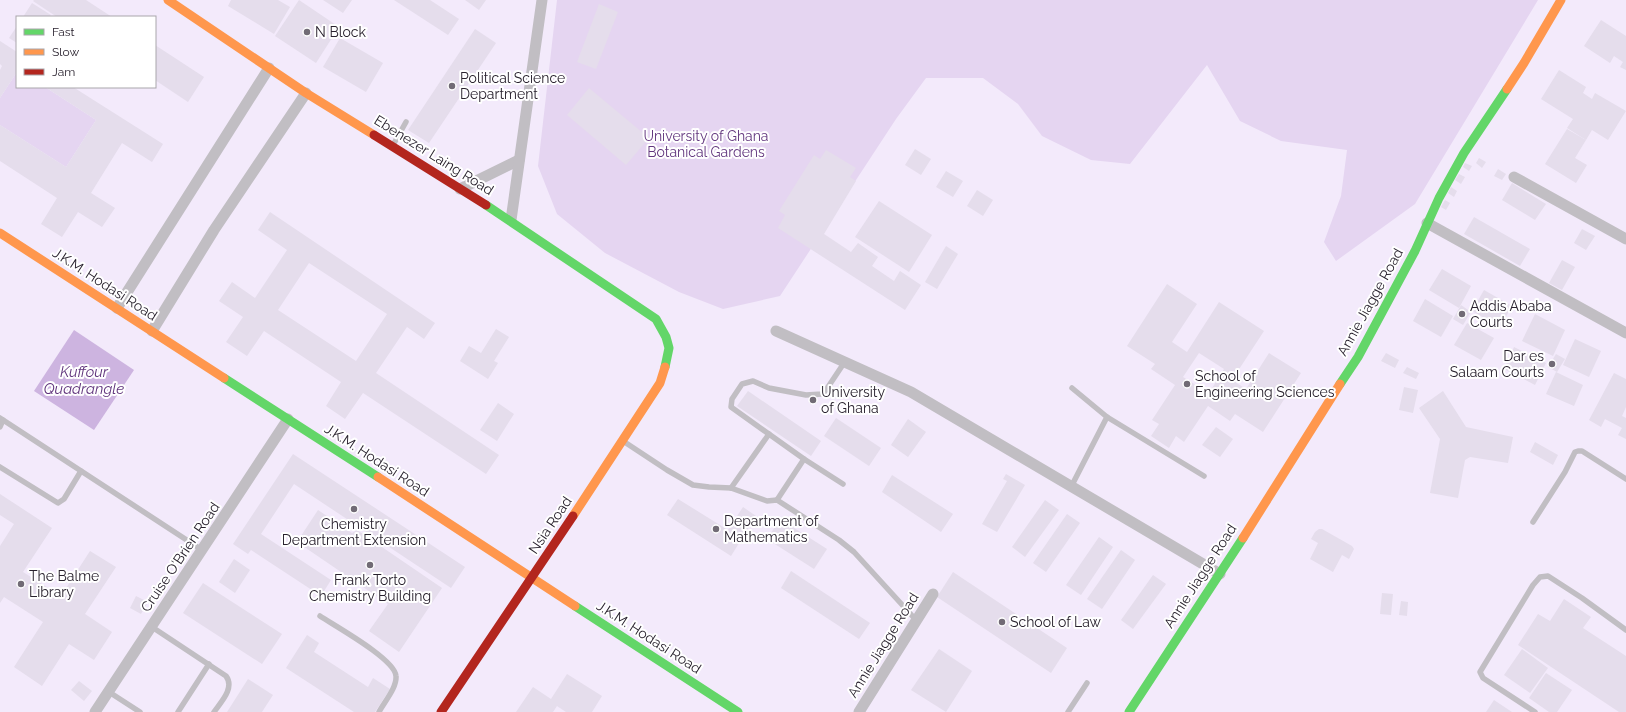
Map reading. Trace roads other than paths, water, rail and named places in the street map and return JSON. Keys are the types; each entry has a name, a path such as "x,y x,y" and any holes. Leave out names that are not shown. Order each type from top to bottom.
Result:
{"street":[{"name":"Ebenezer Laing Road","path":"168,0 306,93 511,220 656,319 666,337 669,348"},
{"path":"511,220 542,0"},
{"name":"Annie Jiagge Road","path":"1128,712 1220,574 1320,414 1358,357 1415,251 1427,223 1464,154 1524,63 1561,0"},
{"path":"117,308 269,68"},
{"path":"152,331 214,230 306,93"},
{"path":"460,188 519,160"},
{"path":"1514,177 1626,239"},
{"path":"1427,223 1626,333"},
{"name":"J.K.M. Hodasi Road","path":"0,233 738,712"},
{"path":"776,331 844,363 912,392 1220,574"},
{"name":"Nsia Road","path":"441,712 623,441 660,383 669,348"},
{"name":"Cruise O'Brien Road","path":"95,712 288,419"},
{"name":"Annie Jiagge Road","path":"859,712 933,594"}],"lane":[{"path":"393,146 406,122"},
{"path":"843,484 804,459 731,407 732,399 742,384 753,381 769,388 806,395 822,394 844,363"},
{"path":"1072,388 1107,417 1204,476"},
{"path":"1071,487 1107,417"},
{"path":"0,426 1,419 203,550"},
{"path":"731,488 769,434"},
{"path":"623,441 693,485 731,488 767,501 777,500 839,540 854,552 916,620"},
{"path":"1533,522 1565,472 1575,452 1582,451 1626,480"},
{"path":"777,500 804,459"},
{"path":"0,467 58,503 64,499 81,471"},
{"path":"1535,712 1483,678 1480,672 1540,577 1548,576 1582,598 1626,630"},
{"path":"320,616 377,652 392,667 396,675 395,684 379,712"},
{"path":"152,626 229,679 230,688 214,712"},
{"path":"178,712 209,664"},
{"path":"1068,712 1087,683"},
{"path":"109,692 140,712"}],"water":[{"name":"Kuffour Quadrangle","path":"74,330 134,370 94,430 34,391"}],"place":[{"name":"N Block","path":"307,32"},
{"name":"Political Science Department","path":"452,86"},
{"name":"Addis Ababa Courts","path":"1462,314"},
{"name":"Dar es Salaam Courts","path":"1552,364"},
{"name":"School of Engineering Sciences","path":"1187,384"},
{"name":"University of Ghana","path":"813,400"},
{"name":"Chemistry Department Extension","path":"354,509"},
{"name":"Department of Mathematics","path":"716,529"},
{"name":"Frank Torto Chemistry Building","path":"370,565"},
{"name":"The Balme Library","path":"21,584"},
{"name":"School of Law","path":"1002,622"}],"park label":[{"name":"University of Ghana Botanical Gardens","path":"706,144"}]}
